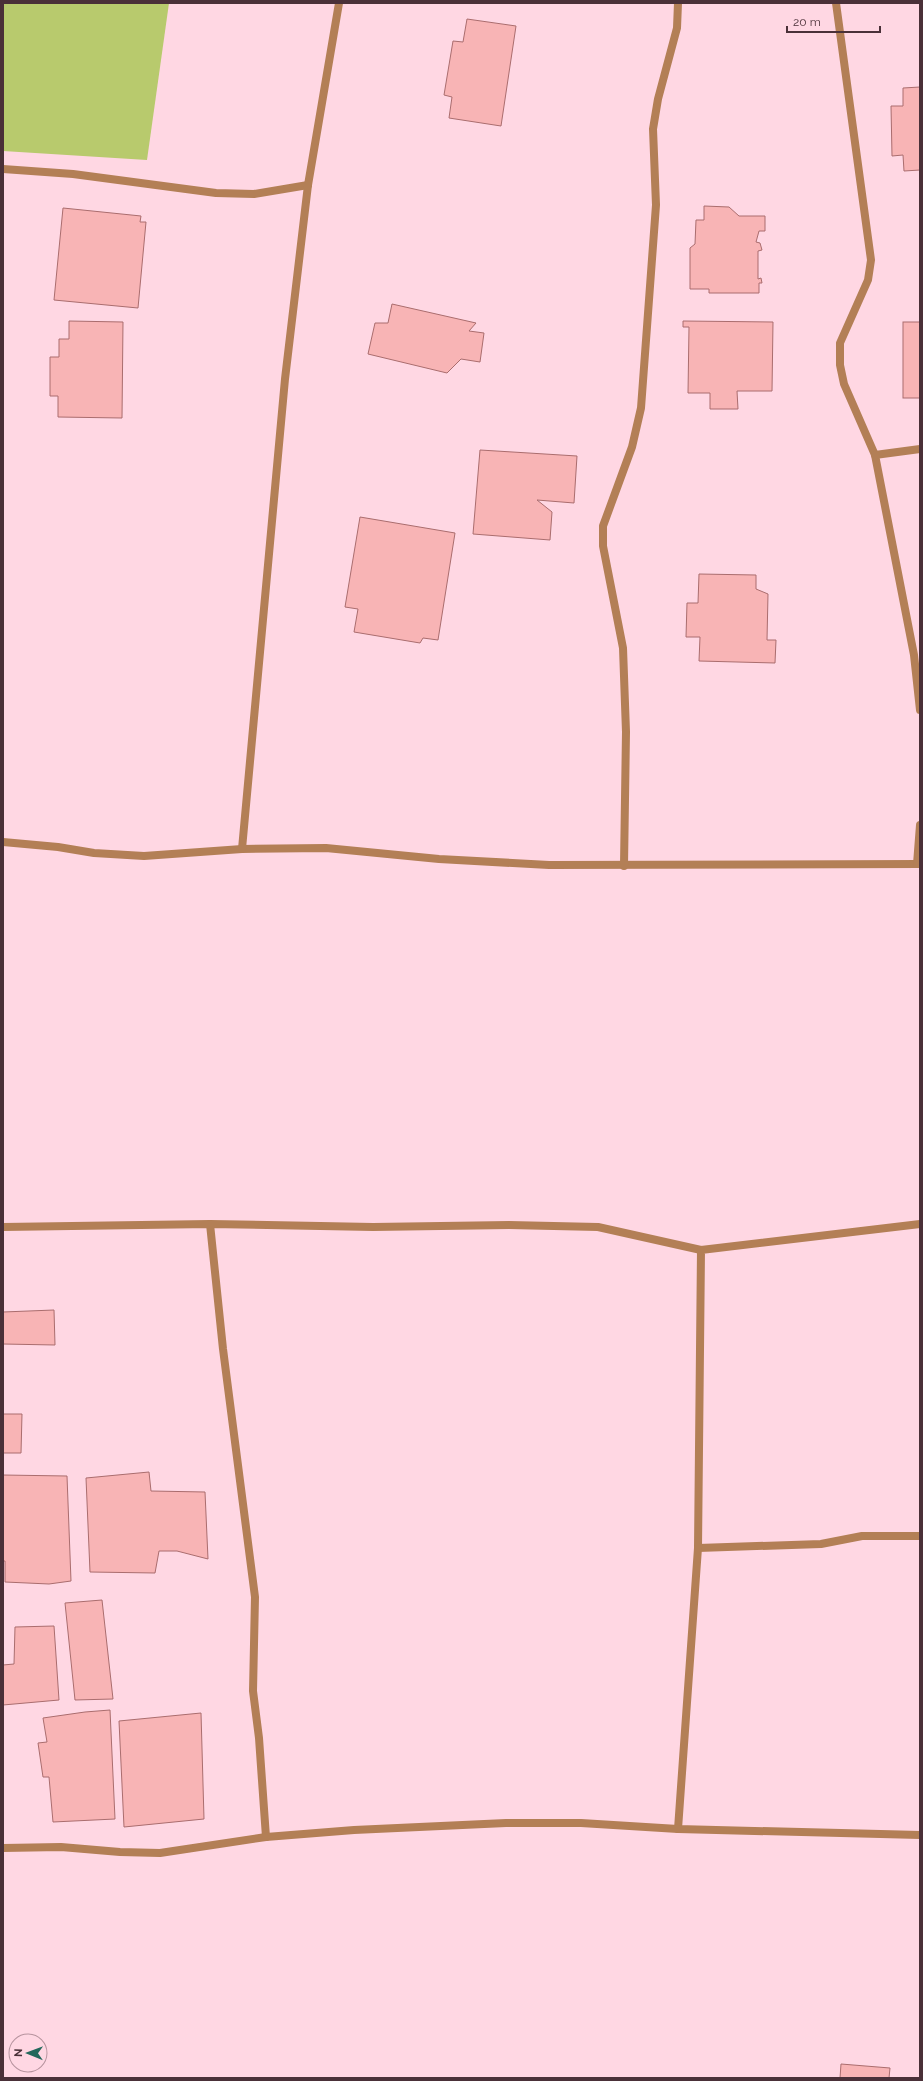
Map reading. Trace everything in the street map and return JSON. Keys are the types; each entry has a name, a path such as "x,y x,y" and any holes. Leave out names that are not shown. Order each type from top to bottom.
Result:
{"street":[{"path":"242,849 285,379 308,185 339,3"},
{"path":"624,866 626,732 623,648 602,538 603,526 632,447 641,408 656,205 653,129 658,99 677,28 678,3"},
{"path":"836,3 871,260 868,280 840,343 840,365 844,384 875,455 914,655 920,710"},
{"path":"3,170 73,174 216,193 254,194 308,185"},
{"path":"875,455 920,449"},
{"path":"3,842 58,846 94,853 144,856 242,849 326,848 439,859 549,865 624,866 918,864 920,825"},
{"path":"3,1227 210,1224 373,1226 509,1225 598,1227 701,1250 920,1224"},
{"path":"210,1224 223,1349 255,1597 253,1691 259,1738 266,1836"},
{"path":"678,1829 698,1548 701,1250"},
{"path":"698,1548 821,1544 862,1536 920,1536"},
{"path":"3,1848 61,1847 120,1852 160,1853 266,1836 354,1830 506,1823 581,1823 678,1829 920,1835"}],"green space":[{"path":"3,3 169,3 147,160 3,151"}],"building":[{"path":"467,19 516,26 501,126 449,118 452,97 444,95 453,41 463,42"},
{"path":"920,87 920,170 904,171 903,155 892,156 891,106 903,106 903,88"},
{"path":"704,206 729,207 739,216 765,216 765,231 759,231 756,242 760,243 762,250 758,251 758,279 761,278 762,283 759,283 759,293 709,293 709,289 690,289 690,248 695,244 696,220 704,220"},
{"path":"63,208 141,216 140,222 146,222 138,308 54,300"},
{"path":"392,304 476,323 469,331 484,333 480,362 461,359 447,373 368,354 375,323 388,323"},
{"path":"69,321 123,322 122,418 58,417 58,396 50,396 50,357 59,357 59,339 69,339"},
{"path":"683,321 773,322 772,391 737,391 738,409 710,409 710,393 688,393 689,327 683,327"},
{"path":"903,322 920,322 920,398 903,398"},
{"path":"480,450 577,456 574,503 537,500 552,512 550,540 473,534"},
{"path":"360,517 455,533 438,640 423,638 420,643 354,632 358,609 345,607"},
{"path":"699,574 756,575 756,589 768,594 767,640 776,640 775,663 699,661 700,637 686,637 687,603 698,603"},
{"path":"54,1310 55,1345 3,1344 3,1312"},
{"path":"3,1414 22,1414 21,1453 3,1453"},
{"path":"149,1472 151,1491 205,1492 208,1559 177,1551 159,1551 155,1573 90,1572 86,1478"},
{"path":"3,1475 67,1476 71,1581 49,1584 5,1582 5,1561 3,1561"},
{"path":"102,1600 113,1699 75,1700 65,1603"},
{"path":"54,1626 59,1700 3,1705 3,1665 14,1664 15,1627"},
{"path":"110,1710 115,1819 53,1822 49,1777 43,1777 38,1743 47,1742 43,1718"},
{"path":"201,1713 204,1819 124,1827 119,1721"},
{"path":"841,2064 890,2068 889,2078 840,2078"}]}
